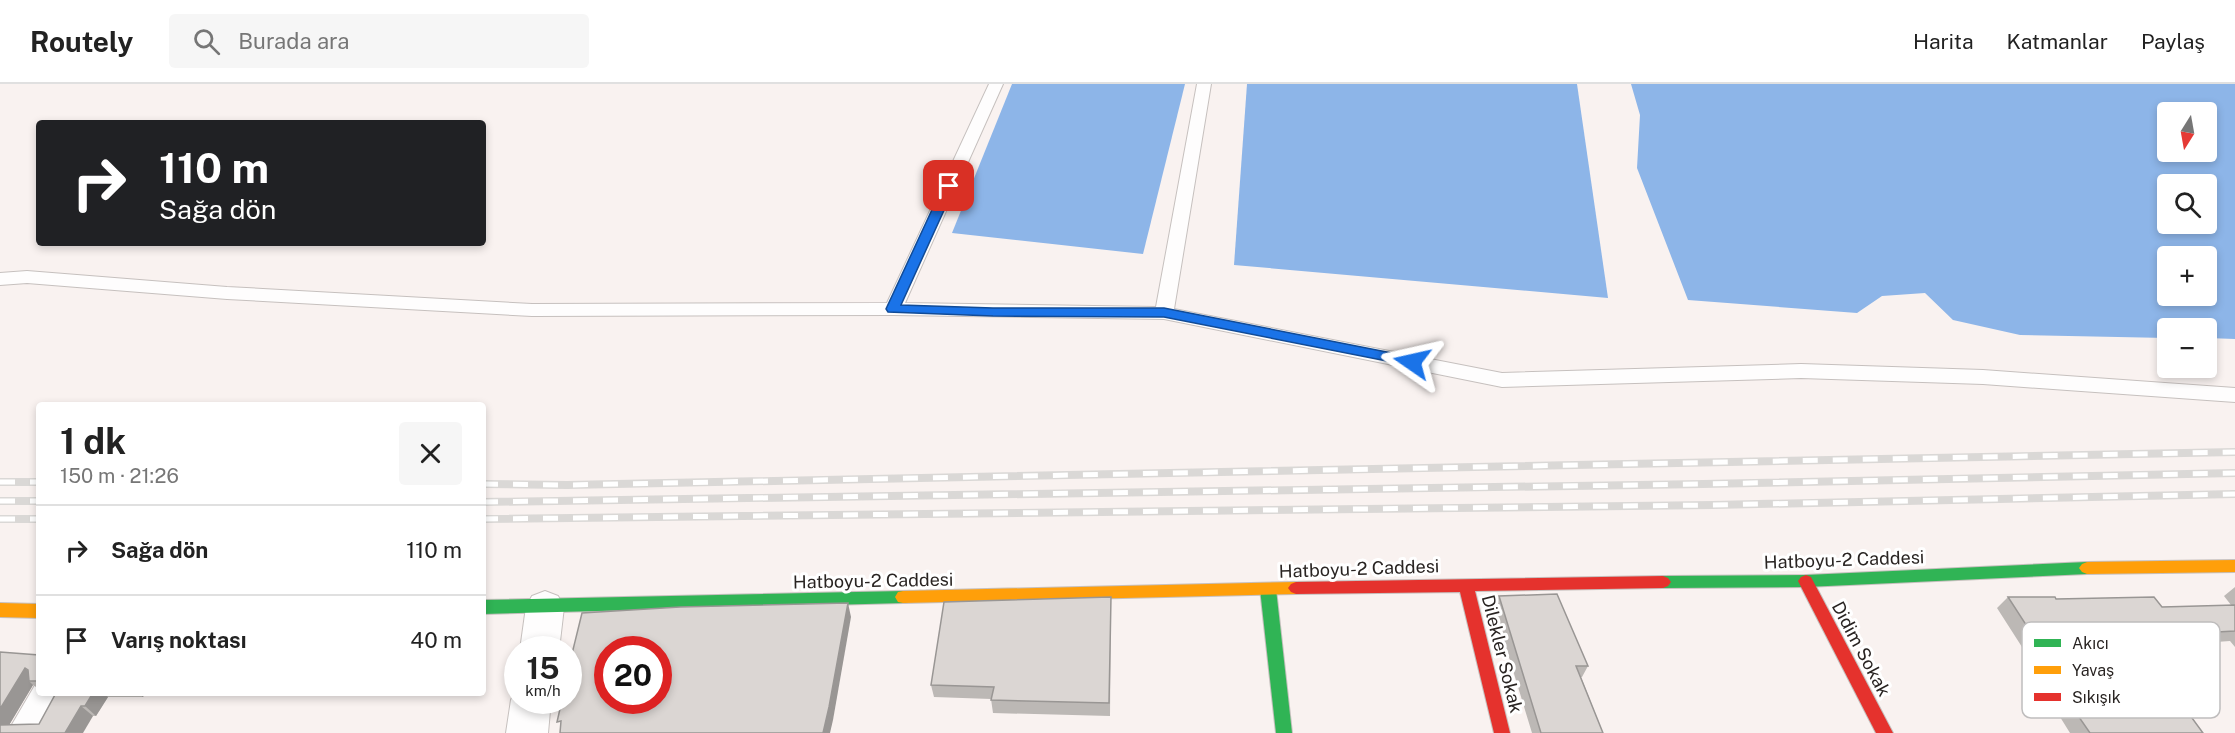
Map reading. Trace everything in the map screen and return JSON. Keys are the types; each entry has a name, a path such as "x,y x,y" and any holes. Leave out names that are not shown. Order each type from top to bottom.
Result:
{"main road":[{"name":"Hatboyu-2 Caddesi","path":"486,607 1466,584 1806,581 2103,567 2235,566"},
{"name":"Didim Sokak","path":"1806,581 1885,733"},
{"name":"Dilekler Sokak","path":"1466,584 1502,733"},
{"path":"1268,590 1284,733"},
{"path":"0,610 36,610"}],"street":[{"path":"541,636 545,607"},
{"path":"28,733 50,696"},
{"path":"527,733 529,714"}],"lane":[{"path":"893,309 996,84"},
{"path":"1164,313 1204,84"},
{"path":"0,279 27,277 227,293 532,310 893,309 1164,313 1502,380 1801,371 1983,377 2235,395"}],"water":[{"path":"1012,84 1185,84 1143,254 952,233"},
{"path":"1247,84 1577,84 1608,298 1234,265"},
{"path":"1631,84 2235,84 2235,339 2217,338 2217,318 2157,318 2157,338 2020,335 1953,320 1925,293 1882,296 1857,313 1688,300 1637,168 1640,115"}],"building":[{"path":"1557,594 1588,666 1576,666 1603,733 1541,733 1499,596"},
{"path":"1111,597 1109,703 991,700 994,687 931,685 944,602"},
{"path":"2008,597 2055,597 2056,599 2154,597 2162,607 2235,605 2235,631 2220,632 2220,622 2024,622"},
{"path":"848,603 823,733 560,733 561,721 557,722 559,714 582,714 582,636 576,636 582,613 680,607"},
{"path":"0,652 36,655 36,681 29,681 28,670 25,668 0,709"},
{"path":"54,696 91,696 85,706 81,706 65,733 0,733 0,725 39,724"},
{"path":"2080,718 2192,718 2203,733 2090,733"}],"railway":[{"path":"486,484 567,485 2235,452"},
{"path":"486,502 1703,484 2235,473"},
{"path":"0,482 36,482"},
{"path":"486,519 1713,505 2235,494"},
{"path":"0,501 36,501"},
{"path":"0,519 36,519"}],"traffic: fast":[{"path":"1663,582 1806,581 2087,568"},
{"path":"1268,589 1284,733"},
{"path":"486,607 903,597"}],"traffic: slow":[{"path":"2087,568 2235,566"},
{"path":"903,597 1296,588"},
{"path":"0,610 36,611"}],"traffic: jam":[{"path":"1806,581 1885,733"},
{"path":"1296,588 1663,582"},
{"path":"1466,584 1502,733"}],"route":[{"path":"949,186 893,309 1164,313 1412,362"}]}
